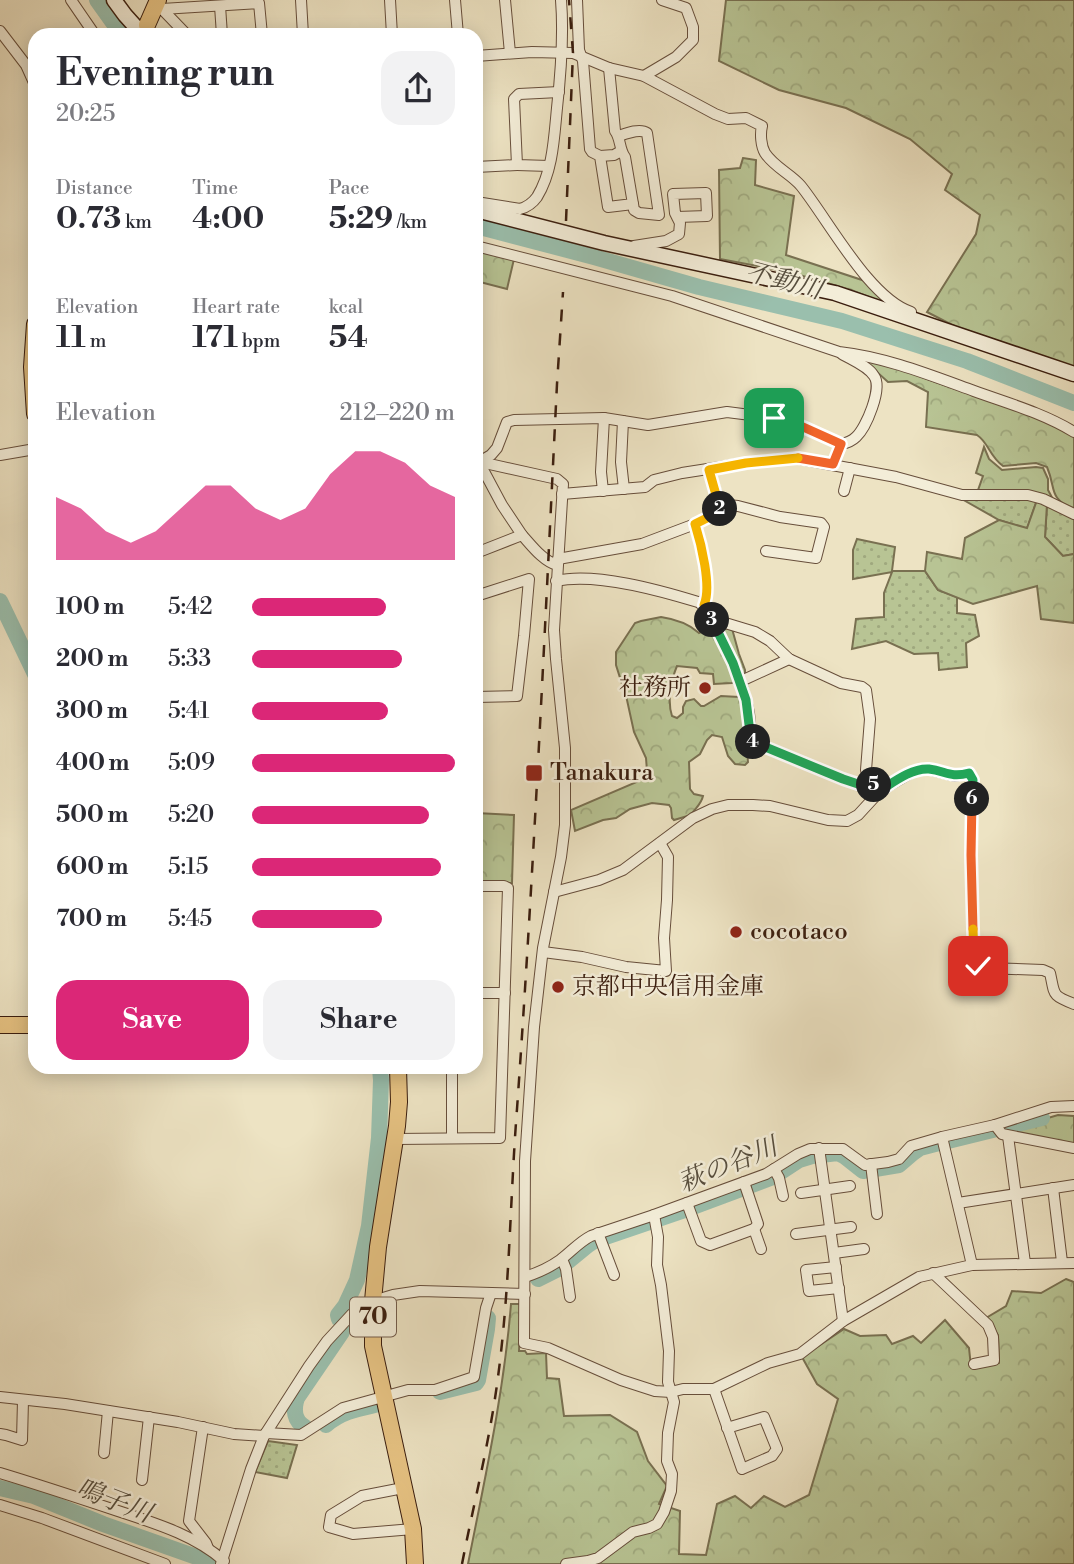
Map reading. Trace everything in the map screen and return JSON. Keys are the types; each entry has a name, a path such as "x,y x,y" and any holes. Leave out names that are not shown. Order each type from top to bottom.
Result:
{"main road":[{"path":"146,28 157,3"},
{"path":"0,1026 28,1025"},
{"name":"70","path":"398,1074 400,1102 378,1247 373,1301 373,1346 412,1529 415,1564"}],"street":[{"path":"71,0 89,28"},
{"path":"114,0 125,15 142,28"},
{"path":"301,0 303,28"},
{"path":"390,0 392,28"},
{"path":"455,0 457,28"},
{"path":"505,0 510,53"},
{"path":"483,203 524,209 537,198 550,166 562,52 561,0"},
{"path":"577,0 579,50 583,56 590,149 600,156 614,155 621,151"},
{"path":"644,76 676,57 693,40 693,27 686,8 662,0"},
{"path":"157,3 220,6 259,3 261,28"},
{"path":"157,3 180,28"},
{"path":"220,6 222,28"},
{"path":"0,31 28,69"},
{"path":"483,55 573,52 609,68 644,76 715,114 729,119 746,118 756,122 762,127 760,133 765,152 799,183 858,267 900,308 931,319 935,326"},
{"path":"609,68 615,131 625,158 634,210 659,215 647,133 642,131 619,136"},
{"path":"517,165 515,97 519,94 559,92"},
{"path":"600,156 608,207 633,204"},
{"path":"483,167 550,166"},
{"path":"483,212 626,247 835,293 1074,374"},
{"path":"626,247 666,241 679,234 680,223 677,218"},
{"path":"483,248 672,296 839,352 869,370 876,377 877,386 875,400 860,433 856,438 841,444 792,422 727,412 648,425 604,418 514,420 507,422 497,447 491,455 483,459"},
{"path":"839,352 864,354 912,369 1032,412 1074,432"},
{"path":"603,491 601,472 604,418"},
{"path":"623,421 624,489"},
{"path":"833,464 841,444"},
{"path":"0,455 28,450"},
{"path":"562,494 645,487 654,480 682,473 795,458 896,477 962,495 1028,495 1074,514"},
{"path":"483,463 557,479 563,484 554,630 565,748 565,825 543,952 534,1027 525,1161 524,1343 548,1348 621,1380 655,1391 714,1389 768,1363 800,1353 843,1321 919,1277 972,1265 1074,1262"},
{"path":"844,491 850,468"},
{"path":"709,470 721,509"},
{"path":"483,472 522,535 553,565 642,544 695,524 728,505 821,523 824,527 816,558 766,551"},
{"path":"695,524 707,589 704,605"},
{"path":"483,550 522,535"},
{"path":"556,581 578,577 627,584 676,595 704,605 733,663 748,713 751,741 861,785 877,787 918,770 933,770 950,775 969,773 973,780 971,855 974,958 978,966 986,968 1043,970 1049,974 1052,990 1059,998 1074,1004"},
{"path":"483,594 528,579 517,696 483,697"},
{"path":"712,619 755,632 770,641 789,659 841,683 866,690 870,719 866,770 877,787"},
{"path":"739,682 789,659"},
{"path":"554,892 615,874 631,866 693,818 712,809 753,804 828,820 847,821 858,815 877,787"},
{"path":"543,952 626,967 666,971 664,938 668,857 660,843"},
{"path":"396,1139 500,1138 508,888 483,886"},
{"path":"483,993 505,992"},
{"path":"452,1074 452,1138"},
{"path":"525,1277 564,1262 582,1241 655,1219 776,1173 798,1154 810,1149 820,1152 843,1149 872,1168 900,1159 911,1146 942,1137 1000,1130 1051,1107 1074,1106"},
{"path":"1000,1130 1074,1148"},
{"path":"1000,1130 1016,1193 1025,1262"},
{"path":"942,1137 972,1265"},
{"path":"820,1152 843,1321"},
{"path":"872,1168 877,1214"},
{"path":"776,1173 783,1196"},
{"path":"689,1206 701,1241 710,1245 754,1229 758,1224 745,1185"},
{"path":"958,1203 1074,1185"},
{"path":"801,1193 850,1186"},
{"path":"1053,1188 1062,1262"},
{"path":"566,1564 598,1558 633,1532 657,1524 669,1500 673,1483 667,1461 668,1433 674,1402 668,1382 669,1351 657,1265 658,1237 655,1219"},
{"path":"796,1234 851,1227"},
{"path":"754,1229 761,1249"},
{"path":"600,1237 614,1275"},
{"path":"834,1253 864,1249"},
{"path":"564,1262 570,1297"},
{"path":"836,1267 806,1270 809,1291 839,1288"},
{"path":"933,1273 988,1325 993,1337 994,1360 974,1364"},
{"path":"0,1473 166,1528 208,1548 223,1562 251,1469 265,1434 327,1341 352,1314 373,1301 393,1294 420,1291 525,1294"},
{"path":"0,1397 149,1417 234,1434 301,1435 343,1408 408,1390 435,1390 474,1377 491,1293"},
{"path":"714,1389 727,1428 742,1469 772,1456 777,1449 764,1417 727,1428"},
{"path":"0,1434 22,1440 23,1400"},
{"path":"104,1453 108,1411"},
{"path":"142,1479 149,1417"},
{"path":"203,1427 189,1521 208,1548"},
{"path":"403,1488 362,1496 331,1515 329,1527 353,1534 412,1529"},
{"path":"0,1505 165,1564"}],"green space":[{"path":"726,0 1074,0 1074,369 960,329 927,312 976,234 980,215 945,190 952,174 910,139 846,108 779,90 719,61"},
{"path":"743,158 756,160 755,185 794,196 786,255 865,281 892,306 851,290 789,272 720,259 719,170 740,168"},
{"path":"483,251 514,259 507,289 483,283"},
{"path":"851,358 886,364 1043,420 1074,436 1074,511 1056,496 1047,467 1036,463 1003,466 977,435 926,427 928,392 907,381 888,382 877,372"},
{"path":"984,447 989,459 1002,470 1043,468 1048,479 1048,490 1055,503 977,493 983,476 976,473"},
{"path":"960,498 1037,500 1027,529 999,520"},
{"path":"1037,500 1047,504 1045,537 1063,556 1074,554 1074,623 1041,619 1037,586 973,604 938,590 925,571 927,552 962,559 965,538 999,520 1027,528"},
{"path":"1047,504 1074,517 1074,554 1063,556 1045,537"},
{"path":"857,539 895,547 892,571 925,571 938,590 957,597 957,613 975,615 979,636 966,643 967,667 939,670 938,653 914,654 886,641 852,649 856,619 884,617 884,593 892,572 853,579 853,550"},
{"path":"661,617 681,622 699,633 719,624 731,625 745,674 732,683 714,684 713,674 700,673 697,668 677,666 670,691 670,704 672,716 677,718 683,713 686,701 694,699 704,706 721,696 739,697 743,705 748,762 745,765 735,764 728,756 722,737 712,735 700,754 689,762 690,789 694,794 703,796 691,815 674,820 669,805 652,803 575,831 571,810 639,781 647,771 646,758 634,732 616,665 616,652 635,623"},
{"path":"483,813 514,815 512,883 483,882"},
{"path":"1058,1115 1074,1116 1074,1147 1016,1134 1014,1128"},
{"path":"1066,1279 1074,1282 1074,1564 468,1564 499,1402 511,1304 521,1304 519,1351 525,1351 527,1354 546,1353 547,1378 559,1379 564,1416 610,1415 637,1432 648,1461 667,1486 659,1504 680,1511 679,1554 706,1555 717,1504 735,1496 751,1508 764,1496 785,1507 809,1495 838,1399 817,1384 802,1357 844,1329 860,1336 886,1335 892,1344 913,1336 921,1343 945,1320 969,1348 971,1367 999,1363 998,1335 986,1318 1006,1306 1012,1291 1041,1293"},
{"path":"268,1441 297,1445 287,1478 255,1472"}],"waterway":[{"name":"不動川","path":"97,0 117,28"},
{"name":"不動川","path":"483,228 699,287 842,321 967,361 1074,403"},
{"name":"萩の谷川","path":"0,601 28,659"},
{"name":"萩の谷川","path":"339,1319 338,1315 357,1280 369,1226 379,1138 380,1074"},
{"name":"萩の谷川","path":"948,1141 1042,1118"},
{"name":"萩の谷川","path":"538,1279 560,1268 594,1241 773,1177 799,1160 838,1153 863,1171 899,1165 920,1148 939,1143"},
{"name":"萩の谷川","path":"440,1392 476,1383 478,1380 488,1318"},
{"name":"萩の谷川","path":"305,1427 295,1415 297,1398 342,1329"},
{"name":"萩の谷川","path":"326,1425 343,1414 375,1405"},
{"name":"鳴子川","path":"0,1488 34,1496 205,1560 209,1564"}],"railway":[{"path":"566,221 573,53 569,0"},
{"path":"462,1564 491,1424 505,1310 534,838 563,292"}],"place":[{"name":"社務所","path":"705,688"},
{"name":"Tanakura","path":"534,773"},
{"name":"cocotaco","path":"736,932"},
{"name":"京都中央信用金庫","path":"558,987"}],"route":[{"path":"774,418 792,422 841,444 833,464 795,458 709,470 721,509 695,524 707,589 704,605 733,663 746,700 751,741 843,779 861,785 873,785 881,790 918,770 928,769 950,775 969,773 973,780 971,855 974,958 978,966"}]}
